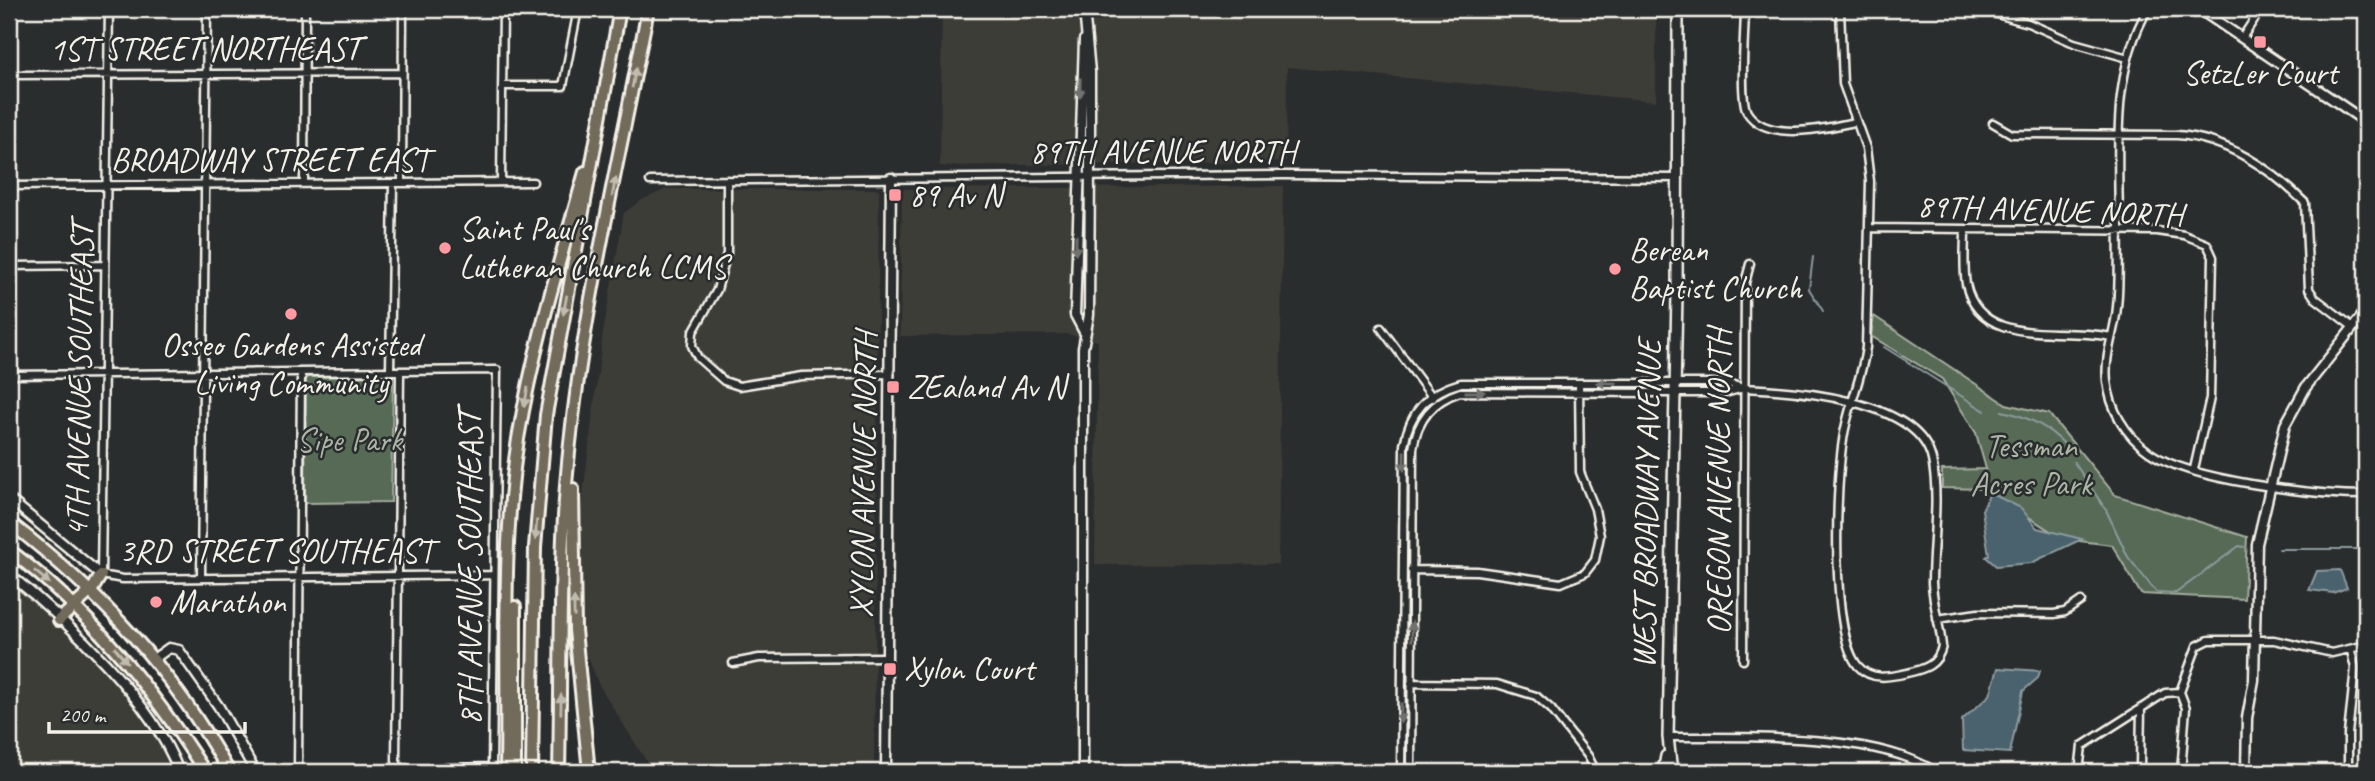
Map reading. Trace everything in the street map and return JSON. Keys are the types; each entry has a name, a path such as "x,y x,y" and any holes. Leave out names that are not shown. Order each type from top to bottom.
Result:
{"highway":[{"path":"532,772 535,547 546,415 620,9"},
{"path":"559,772 566,487 573,423 585,335 648,9"},
{"path":"506,772 510,528 518,441 538,340 606,95"},
{"path":"597,141 622,145"},
{"path":"573,423 575,630 589,772"},
{"path":"9,522 92,590 155,658 202,724 229,772"},
{"path":"510,528 517,664 515,772"},
{"path":"9,550 75,605 137,674 205,772"},
{"path":"59,620 92,590 101,575"},
{"path":"137,674 155,658"}],"main road":[{"name":"WEST BROADWAY AVENUE","path":"1664,772 1668,747 1678,9"},
{"name":"WEST BROADWAY AVENUE","path":"1668,747 1672,772"}],"street":[{"name":"4TH AVENUE SOUTHEAST","path":"101,575 109,9"},
{"path":"201,578 207,9"},
{"path":"304,184 305,9"},
{"path":"402,183 403,9"},
{"path":"501,182 503,9"},
{"path":"502,86 562,86 578,9"},
{"path":"1084,332 1075,315 1077,177 1086,9"},
{"path":"1745,9 1744,70 1747,112 1762,126 1778,130 1822,130 1855,122"},
{"path":"1411,772 1415,436 1426,412 1436,403 1460,392 1578,393 1727,383 1743,388 1803,392 1851,404 1904,422 1919,434 1929,451 1933,469 1932,583 1942,646 1940,655 1922,670 1875,677 1858,666 1849,648 1839,601 1839,477 1851,404 1866,343 1869,228 1868,165 1846,99 1840,69 1840,9"},
{"path":"1980,9 2028,23 2074,43 2128,58"},
{"path":"2148,9 2128,58 2121,89 2117,309 2106,363 2110,398 2122,424 2137,443 2166,461 2194,470 2315,494 2366,495"},
{"path":"2199,9 2366,122"},
{"path":"2242,38 2261,9"},
{"path":"1083,772 1084,332 1089,315 1090,177 1090,72 1085,20"},
{"name":"1ST STREET NORTHEAST","path":"9,75 402,73"},
{"path":"1993,123 2012,134 2177,135 2211,141 2243,156 2305,203 2309,289 2315,298 2353,327"},
{"name":"89TH AVENUE NORTH","path":"650,181 1295,175 1676,178"},
{"name":"XYLON AVENUE NORTH","path":"886,772 891,178"},
{"path":"727,180 727,254 717,290 693,332 692,346 698,358 724,381 739,386 801,376 890,374"},
{"name":"BROADWAY STREET EAST","path":"9,187 533,182"},
{"path":"390,371 393,183"},
{"name":"89TH AVENUE NORTH","path":"1869,228 2166,232 2207,244 2213,257 2210,398 2194,470"},
{"path":"1965,230 1966,285 1978,309 1987,318 2011,330 2084,332 2111,337"},
{"name":"OREGON AVENUE NORTH","path":"1743,660 1743,388 1745,283 1750,264"},
{"path":"9,266 105,265"},
{"path":"2246,772 2247,718 2254,680 2258,544 2285,425 2306,387 2366,311"},
{"path":"1381,328 1436,403"},
{"path":"9,375 400,370 397,577"},
{"name":"8TH AVENUE SOUTHEAST","path":"397,577 396,761 399,768 492,767 497,370 400,370"},
{"path":"298,771 301,372"},
{"path":"1401,772 1404,445 1414,412 1443,387 1461,383 1579,383 1674,388"},
{"path":"1402,570 1477,571 1561,583 1585,573 1595,560 1600,536 1595,509 1580,472 1579,383"},
{"path":"9,499 101,575"},
{"path":"9,574 92,649 120,681 166,746 179,772"},
{"name":"3RD STREET SOUTHEAST","path":"101,575 123,579 493,575"},
{"path":"1937,619 1978,613 2054,614 2065,612 2081,601"},
{"path":"2181,772 2186,708 2180,692 2197,646 2202,642 2287,642 2324,652 2351,651 2366,645"},
{"path":"155,658 169,648 178,650 219,708 254,772 356,772"},
{"path":"2348,772 2348,734 2354,678 2351,651"},
{"path":"733,663 759,658 887,657"},
{"path":"1401,683 1497,684 1536,696 1551,709 1588,756 1596,772"},
{"path":"2079,772 2082,746 2170,691 2180,692"},
{"path":"2135,772 2140,766 2141,708"},
{"path":"1668,737 1815,741 1896,754 1936,772"}],"shaded area":[{"path":"942,9 1656,9 1656,101 1287,67 1286,162 940,166"},
{"path":"1283,186 1278,564 1095,565 1098,341 1067,334 900,336 902,189"},
{"path":"666,189 879,189 874,764 650,767 599,685 585,650 580,519 603,333 624,213 640,201"},
{"path":"9,564 106,651 143,697 192,772 9,772"}],"green space":[{"name":"Tessman Acres Park","path":"1874,316 2006,404 2049,414 2115,495 2247,537 2244,599 2141,594 2112,545 2063,539 1985,489 1942,488 1942,470 1986,469 1976,433 1942,379 1871,336"},
{"name":"Sipe Park","path":"393,376 391,502 305,503 306,377"}],"water":[{"path":"1990,493 2021,508 2037,528 2082,539 2031,563 1996,566 1986,557 1989,555 1982,510"},
{"path":"2340,570 2347,588 2333,593 2309,590 2317,571"},
{"path":"1998,668 2040,671 2038,678 2023,691 2010,753 1963,750 1962,720 1990,695"}],"waterway":[{"path":"1813,257 1809,289 1823,311"},
{"path":"1884,347 1985,411"},
{"path":"2002,411 2038,423 2067,447"},
{"path":"2074,462 2106,510 2128,557 2156,592 2176,593 2239,546 2244,547"},
{"path":"2279,549 2366,549"}],"place":[{"name":"SetzLer Court","path":"2260,42"},
{"name":"89 Av N","path":"895,195"},
{"name":"Saint Paul's Lutheran Church LCMS","path":"445,248"},
{"name":"Berean Baptist Church","path":"1615,269"},
{"name":"Osseo Gardens Assisted Living Community","path":"291,314"},
{"name":"ZEaland Av N","path":"893,387"},
{"name":"Marathon","path":"156,602"},
{"name":"Xylon Court","path":"890,669"}]}
